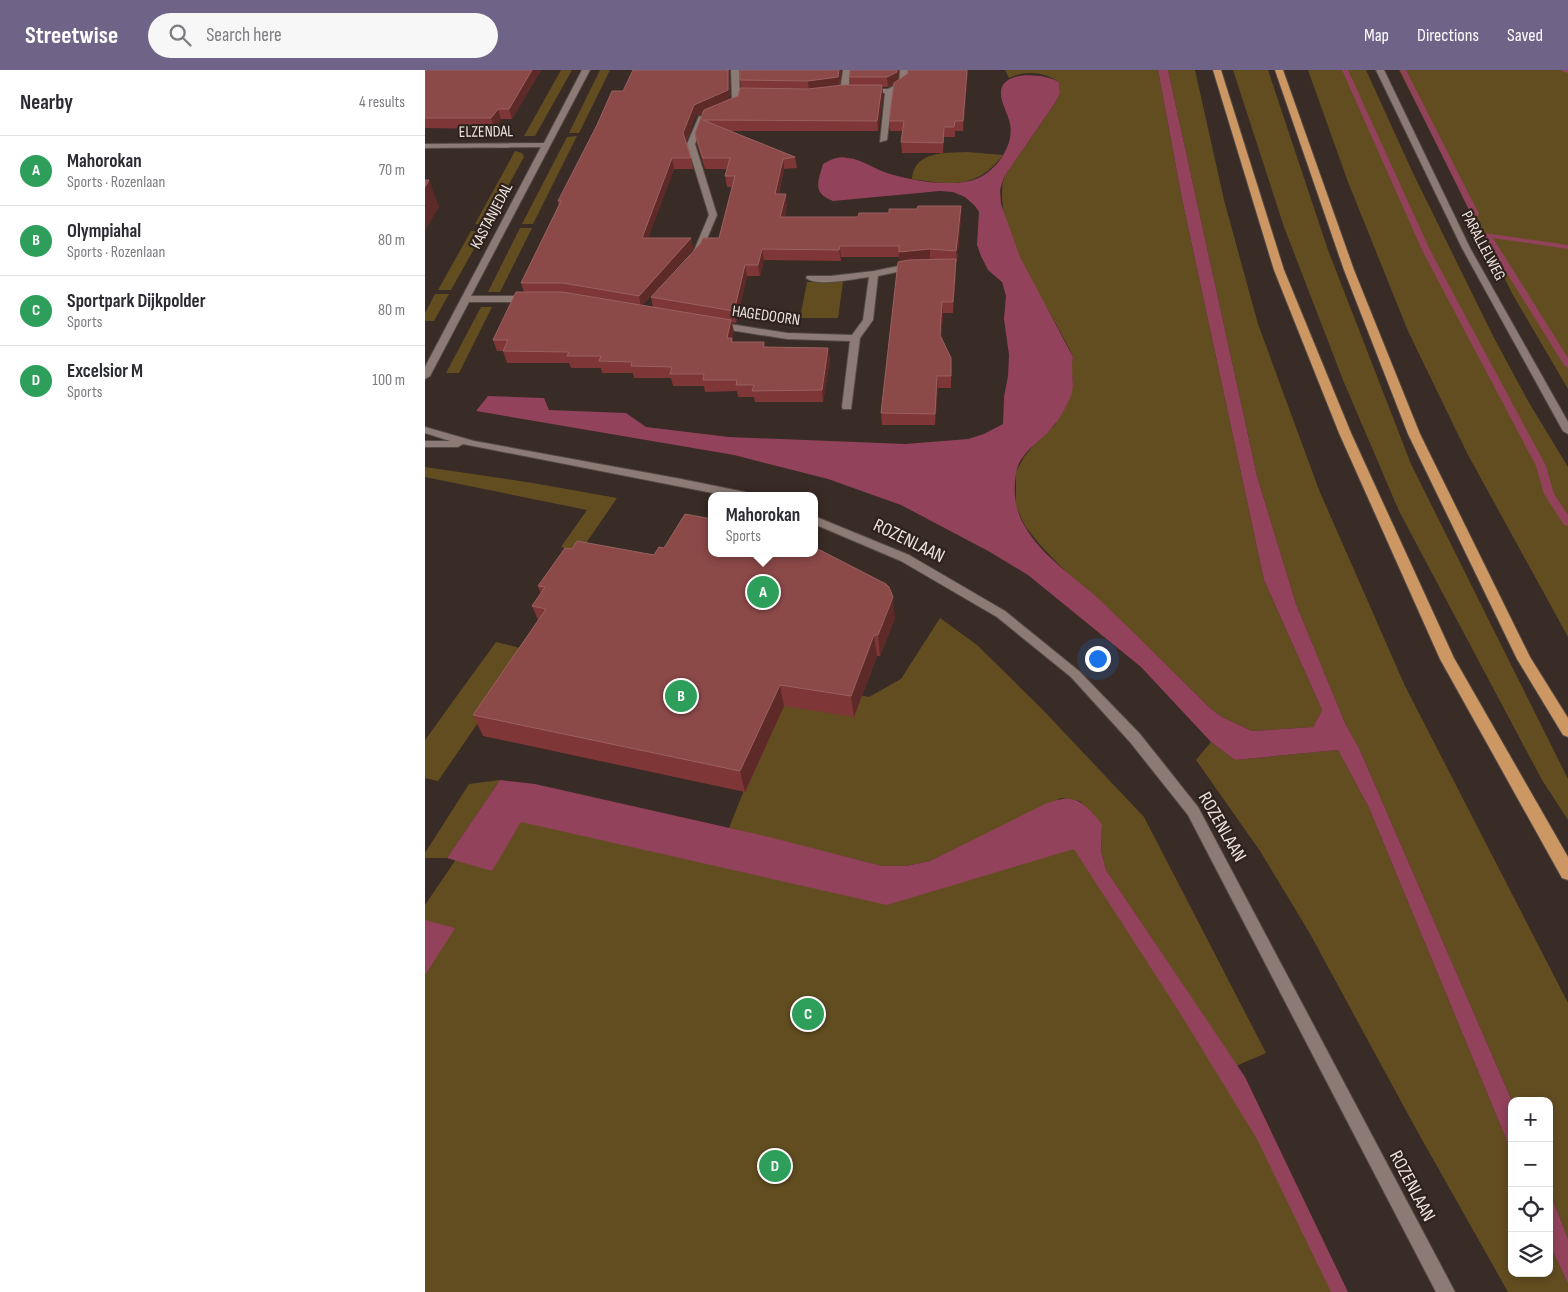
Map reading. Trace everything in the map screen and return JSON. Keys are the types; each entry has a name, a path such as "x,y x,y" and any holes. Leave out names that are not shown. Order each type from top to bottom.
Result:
{"highway":[{"path":"1217,70 1279,270 1345,433 1447,659 1568,873"},
{"path":"1279,70 1349,270 1414,434 1524,659 1568,730"}],"street":[{"name":"KASTANJEDAL","path":"425,376 586,70"},
{"path":"718,111 736,103 742,94 735,70"},
{"path":"844,90 847,70"},
{"path":"862,91 889,91 902,84 904,70"},
{"name":"PARALLELWEG","path":"1380,70 1466,248 1568,431"},
{"path":"835,92 853,91"},
{"path":"883,140 889,91"},
{"path":"692,258 698,252 713,215 691,144 701,118 710,115"},
{"name":"ELZENDAL","path":"425,146 547,145"},
{"path":"810,278 831,279 874,274 909,266 927,266"},
{"path":"847,407 855,338 868,320 874,274"},
{"path":"465,299 539,299"},
{"name":"HAGEDOORN","path":"710,324 787,336 855,338"},
{"path":"425,430 473,444 727,492"},
{"path":"425,444 473,444"},
{"name":"ROZENLAAN","path":"818,522 905,558 1001,614 1075,674 1135,738 1193,811 1446,1292"}],"shaded area":[{"path":"561,70 572,70 535,136 524,136"},
{"path":"600,70 610,70 579,133 569,133"},
{"path":"1005,70 1158,70 1182,199 1264,580 1322,710 1313,727 1252,731 1222,717 1211,709 1100,601 1070,576 1025,526 1016,506 1016,472 1024,457 1036,442 1055,425 1073,381 1071,368 1073,357 1014,245 1006,221 1002,199 1004,177 1055,103 1060,93 1059,82 1047,76 1034,73 1015,75 1009,78"},
{"path":"1158,70 1168,70 1257,476 1296,604 1345,723 1359,748 1510,1097 1508,1097 1508,1143 1369,808 1338,750 1235,760 1211,742 1141,667 1028,575 990,552 901,505 828,479 734,455 476,411 488,396 544,398 549,410 626,413 646,427 729,437 905,444 968,439 984,434 1003,424 1009,355 1004,319 1006,296 1002,282 988,270 977,245 979,212 975,206 965,197 953,192 940,191 833,201 826,198 819,191 818,182 823,164 832,159 842,157 858,160 897,176 922,181 950,183 975,180 990,171 1005,153 1008,146 1011,131 1001,95 1003,84 1009,79 1025,75 1053,79 1059,82 1060,93 1004,177 1000,190 1001,204 1020,257 1073,357 1073,388 1065,408 1055,424 1026,453 1018,466 1015,494 1021,519 1031,537 1050,557 1102,602 1211,709 1222,717 1252,731 1313,727 1322,710 1264,580 1182,199"},
{"path":"1168,70 1195,70 1224,200 1258,324 1319,490 1405,686 1568,1003 1568,1239 1553,1200 1553,1097 1510,1097 1359,748 1345,723 1296,604 1257,476"},
{"path":"1233,70 1268,70 1328,250 1411,464 1568,779 1568,820 1542,780 1399,511 1343,380 1284,227"},
{"path":"1308,70 1366,70 1412,171 1493,336 1528,401 1568,467 1568,637 1467,453 1408,331 1348,182"},
{"path":"1399,70 1568,70 1568,389 1513,295"},
{"path":"577,136 533,224 522,224 567,137"},
{"path":"515,151 522,153 524,157 487,224 475,224"},
{"path":"967,152 1003,155 983,174 962,182 939,183 912,179 918,163 924,158 932,155"},
{"path":"520,228 532,228 500,292 488,292"},
{"path":"471,231 484,231 451,290 438,290"},
{"path":"807,282 843,282 838,318 800,318"},
{"path":"435,294 449,294 434,321 425,321 425,313"},
{"path":"481,307 492,307 459,373 446,373"},
{"path":"425,467 617,498 580,552 561,547 587,510 425,477"},
{"path":"940,618 977,645 1042,709 1144,817 1266,1053 1236,1066 1106,870 1101,851 1102,824 1080,801 1061,798 930,861 906,866 882,866 729,828 744,790 794,682 869,697 901,679"},
{"path":"496,642 528,650 438,781 425,778 425,740"},
{"path":"1211,742 1235,760 1338,750 1369,808 1508,1143 1508,1277 1553,1277 1553,1252 1568,1284 1568,1292 1508,1292 1416,1129 1309,932 1260,851 1196,760"},
{"path":"500,780 447,858 425,858 425,853 469,784"},
{"path":"500,780 535,784 769,837 882,866 906,866 930,861 1056,800 1071,799 1083,804 1102,824 1101,851 1106,870 1245,1077 1348,1292 1331,1292 1257,1139 1180,1013 1074,849 887,905 521,822 492,871 447,858"},
{"path":"499,796 894,890 1077,833 1260,1124 1339,1292 425,1292 425,905"},
{"path":"425,920 455,928 425,975"},
{"path":"1553,1200 1568,1239 1568,1284 1553,1252"}],"building":[{"path":"425,70 532,70 509,109 498,109 491,118 425,118"},
{"path":"633,70 728,70 728,90 694,105 683,133 691,158 672,158 642,238 691,238 639,296 563,283 521,283 561,201 558,201 597,125 612,91 623,91"},
{"path":"740,70 839,70 838,77 808,81 740,80"},
{"path":"850,70 897,70 897,72 887,77 849,77"},
{"path":"908,70 967,70 963,121 955,121 954,127 944,127 943,143 901,142 904,121 889,121 894,83 907,74"},
{"path":"843,85 882,85 877,121 703,120 795,157 783,159 775,194 786,194 780,217 858,217 859,213 889,213 889,209 917,209 918,206 961,206 956,251 930,249 899,252 899,246 840,246 839,250 762,249 758,265 745,265 734,311 651,297 700,244 703,238 719,238 735,176 725,176 730,158 703,158 695,133 704,110 738,96 740,88 808,89"},
{"path":"956,259 953,302 942,302 940,335 951,358 951,376 937,376 935,414 881,413 898,262"},
{"path":"516,292 562,292 731,320 727,338 732,338 731,342 764,342 763,347 828,348 822,390 752,391 754,385 736,385 737,380 703,380 704,374 670,374 672,367 631,366 632,362 599,361 601,356 567,356 569,352 503,351 508,340 493,340"},
{"path":"685,514 708,518 708,557 818,557 818,549 886,584 893,597 878,635 874,635 851,696 780,685 740,771 473,715 546,609 532,606 545,587 538,586 565,548 572,549 577,541 654,555 659,547 664,548"}],"waterway":[{"path":"1345,70 1426,250 1541,466 1549,494 1568,523"},
{"path":"1403,70 1475,214"},
{"path":"1564,70 1568,71"},
{"path":"1568,247 1487,235 1568,365"}],"place":[{"name":"Mahorokan","path":"763,592"},
{"name":"Olympiahal","path":"681,696"},
{"name":"Sportpark Dijkpolder","path":"808,1014"},
{"name":"Excelsior M","path":"775,1166"}]}
